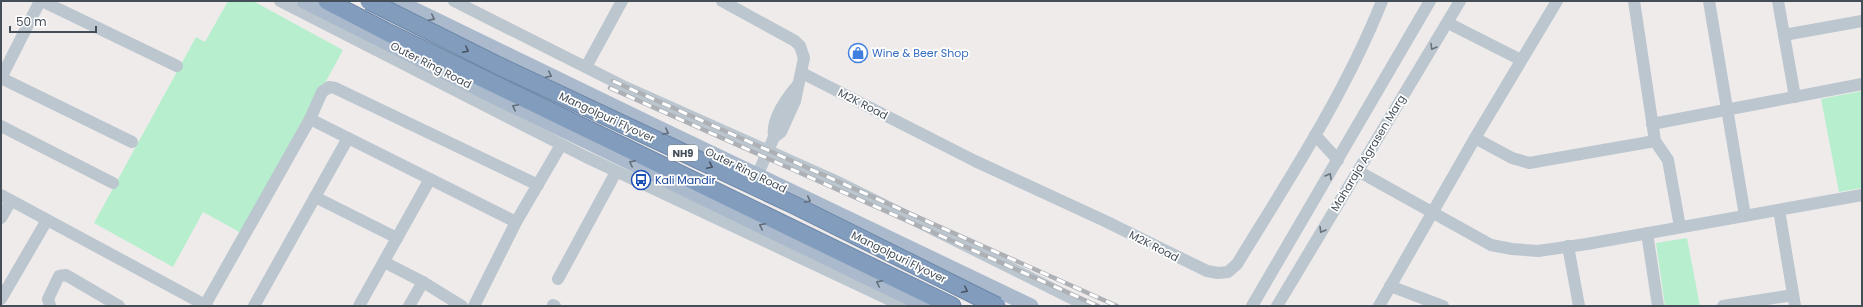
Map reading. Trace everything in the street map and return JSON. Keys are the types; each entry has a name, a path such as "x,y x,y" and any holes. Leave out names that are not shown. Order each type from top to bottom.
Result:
{"highway":[{"name":"Mangolpuri Flyover","path":"327,1 406,41 952,306"},
{"name":"Mangolpuri Flyover","path":"368,1 495,64 794,205 998,298"}],"main road":[{"name":"Outer Ring Road","path":"304,1 488,93 926,306"},
{"name":"Outer Ring Road","path":"397,1 757,176 998,298 1031,306"},
{"path":"990,306 998,298"}],"street":[{"path":"132,142 1,78 41,1 177,66"},
{"path":"280,1 616,172 903,306"},
{"path":"454,1 586,67 840,183 1087,306"},
{"path":"586,67 622,1"},
{"path":"724,1 739,5 795,41 800,46 804,58 795,101 781,132 774,137 757,176"},
{"name":"M2K Road","path":"802,73 975,161 1106,221 1185,261 1207,271 1218,273 1228,272 1237,264 1315,135 1370,31 1382,1"},
{"name":"Maharaja Agrasen Marg","path":"1252,306 1430,1"},
{"name":"Maharaja Agrasen Marg","path":"1277,306 1460,1"},
{"path":"1380,306 1432,212 1557,1"},
{"path":"1634,1 1655,141 1668,160 1680,227"},
{"path":"1709,1 1745,216"},
{"path":"1778,1 1795,97"},
{"path":"1784,35 1862,21"},
{"path":"1448,23 1521,60"},
{"path":"1652,124 1862,84"},
{"path":"1,218 6,198 192,302 206,305 310,119 325,88 335,88 538,185"},
{"path":"310,119 516,222"},
{"path":"1,126 113,183"},
{"path":"1315,135 1338,160"},
{"path":"254,306 348,138"},
{"path":"1475,138 1512,158 1529,163 1655,141"},
{"path":"474,306 516,222 561,145"},
{"path":"1358,171 1491,245 1512,249 1538,250 1568,246 1862,195"},
{"path":"558,279 616,172"},
{"path":"359,306 430,179"},
{"path":"315,196 397,238"},
{"path":"1723,306 1794,301 1779,210"},
{"path":"1,299 47,220"},
{"path":"1647,233 1658,306"},
{"path":"1568,246 1579,306"},
{"path":"384,262 423,282 462,306"},
{"path":"1276,266 1294,276"},
{"path":"50,306 48,299 59,276 66,275 119,306"},
{"path":"409,306 423,282"},
{"path":"1390,286 1443,306"}],"green space":[{"path":"228,1 253,1 343,50 243,234 203,212 173,267 94,223 196,37 205,42"},
{"path":"1862,91 1862,188 1839,192 1821,99"},
{"path":"1687,238 1700,306 1665,306 1656,243"}],"railway":[{"path":"613,81 1117,306"},
{"path":"610,88 1098,306"}],"place":[{"name":"Wine & Beer Shop","path":"858,53"},
{"name":"Kali Mandir","path":"641,180"}]}
